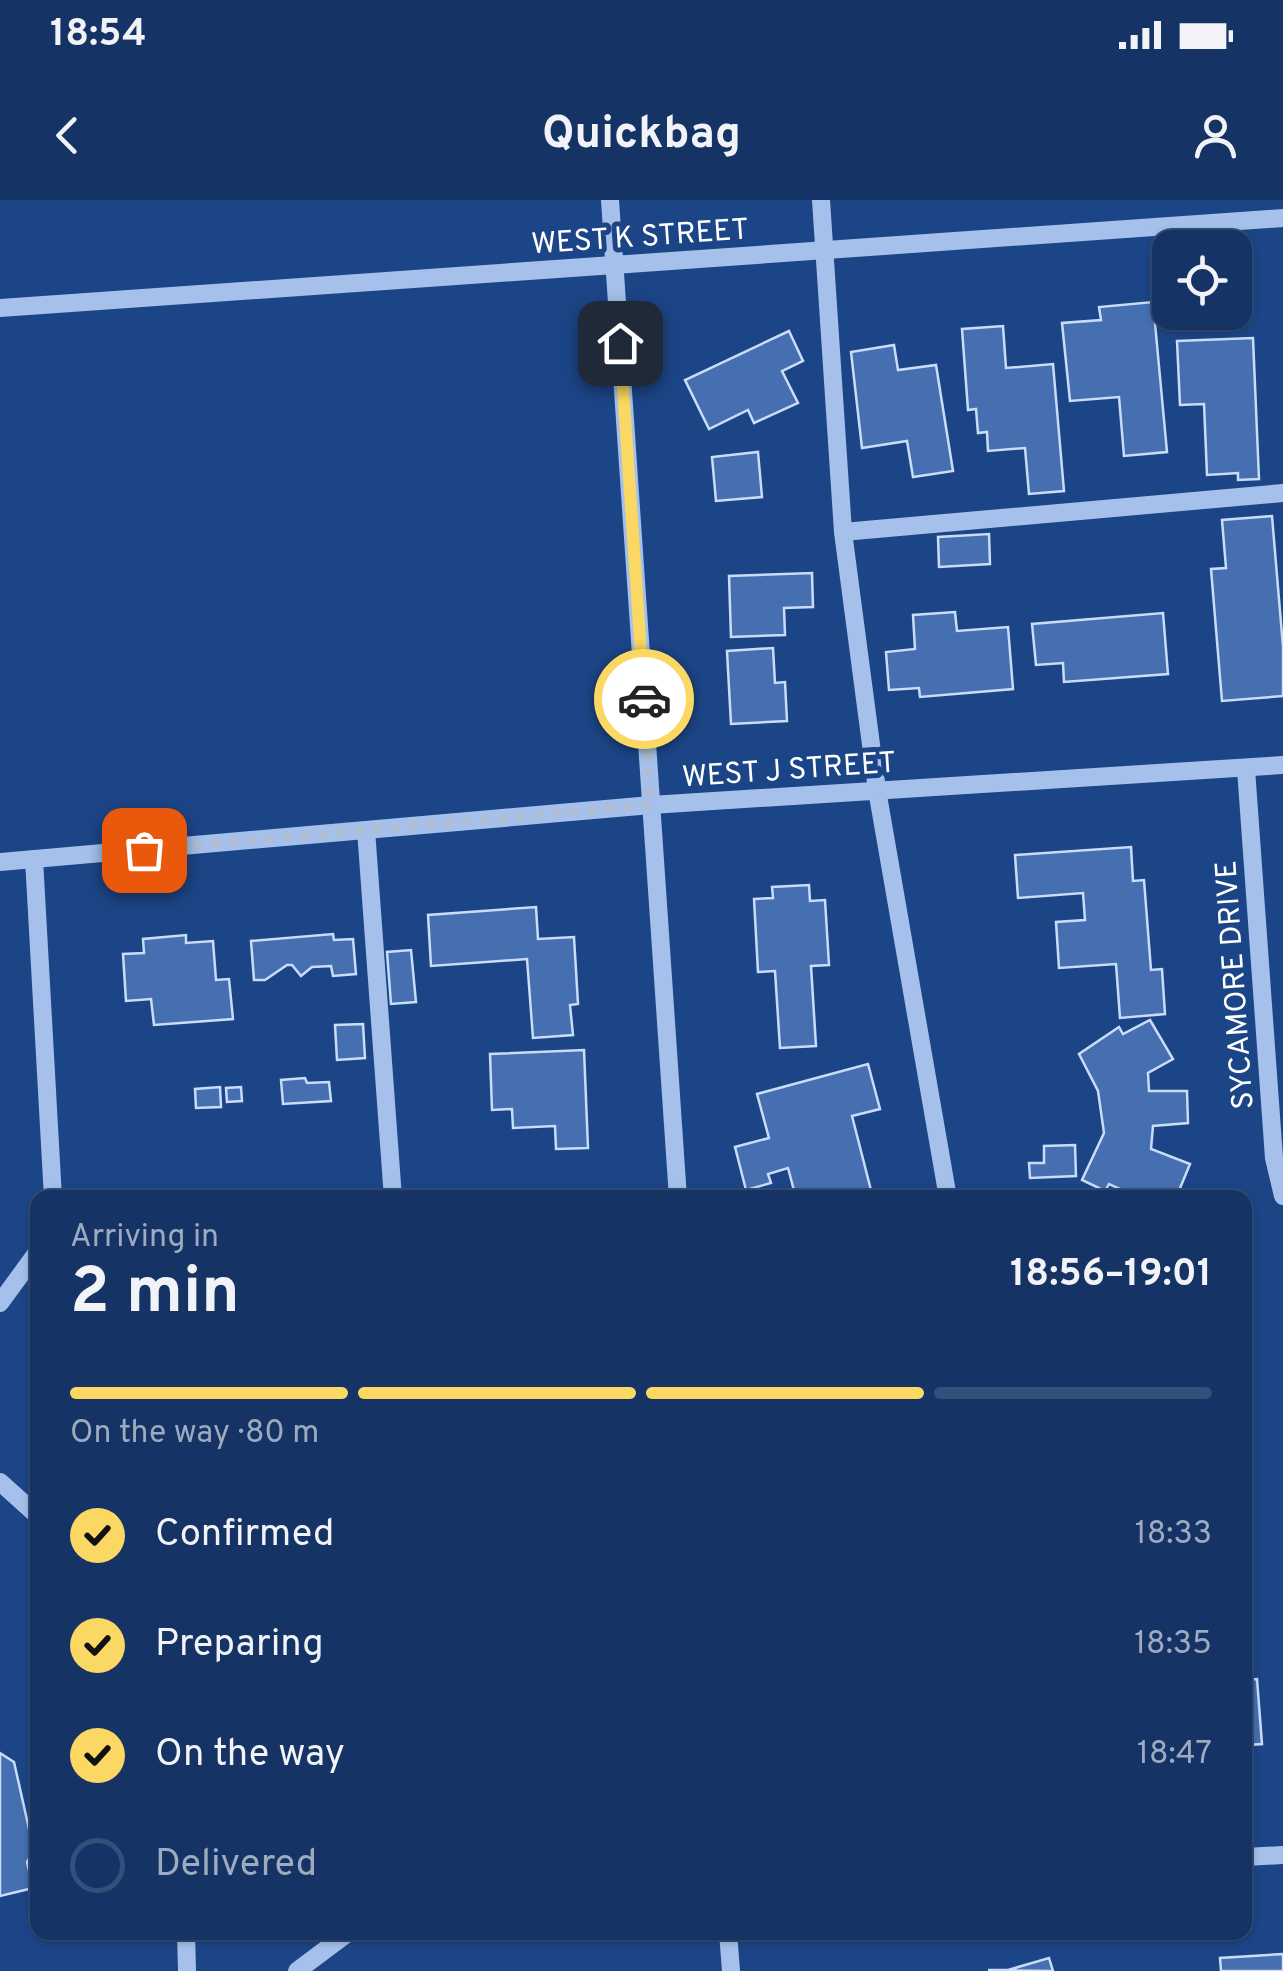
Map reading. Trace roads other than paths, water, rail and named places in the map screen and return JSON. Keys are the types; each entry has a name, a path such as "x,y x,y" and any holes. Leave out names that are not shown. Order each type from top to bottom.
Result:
{"street":[{"path":"610,200 677,1190"},
{"path":"821,200 843,532 877,790 947,1190"},
{"name":"WEST K STREET","path":"0,308 1283,218"},
{"path":"843,532 1283,493"},
{"name":"WEST J STREET","path":"0,862 650,805 1283,765"},
{"name":"SYCAMORE DRIVE","path":"1246,768 1274,1158 1283,1196"},
{"path":"366,830 392,1190"},
{"path":"34,859 53,1190"},
{"path":"0,1302 30,1261"},
{"path":"0,1482 30,1509"},
{"path":"1252,1856 1283,1854"},
{"path":"186,1940 187,1971"},
{"path":"297,1971 338,1940"},
{"path":"729,1940 731,1971"}]}
